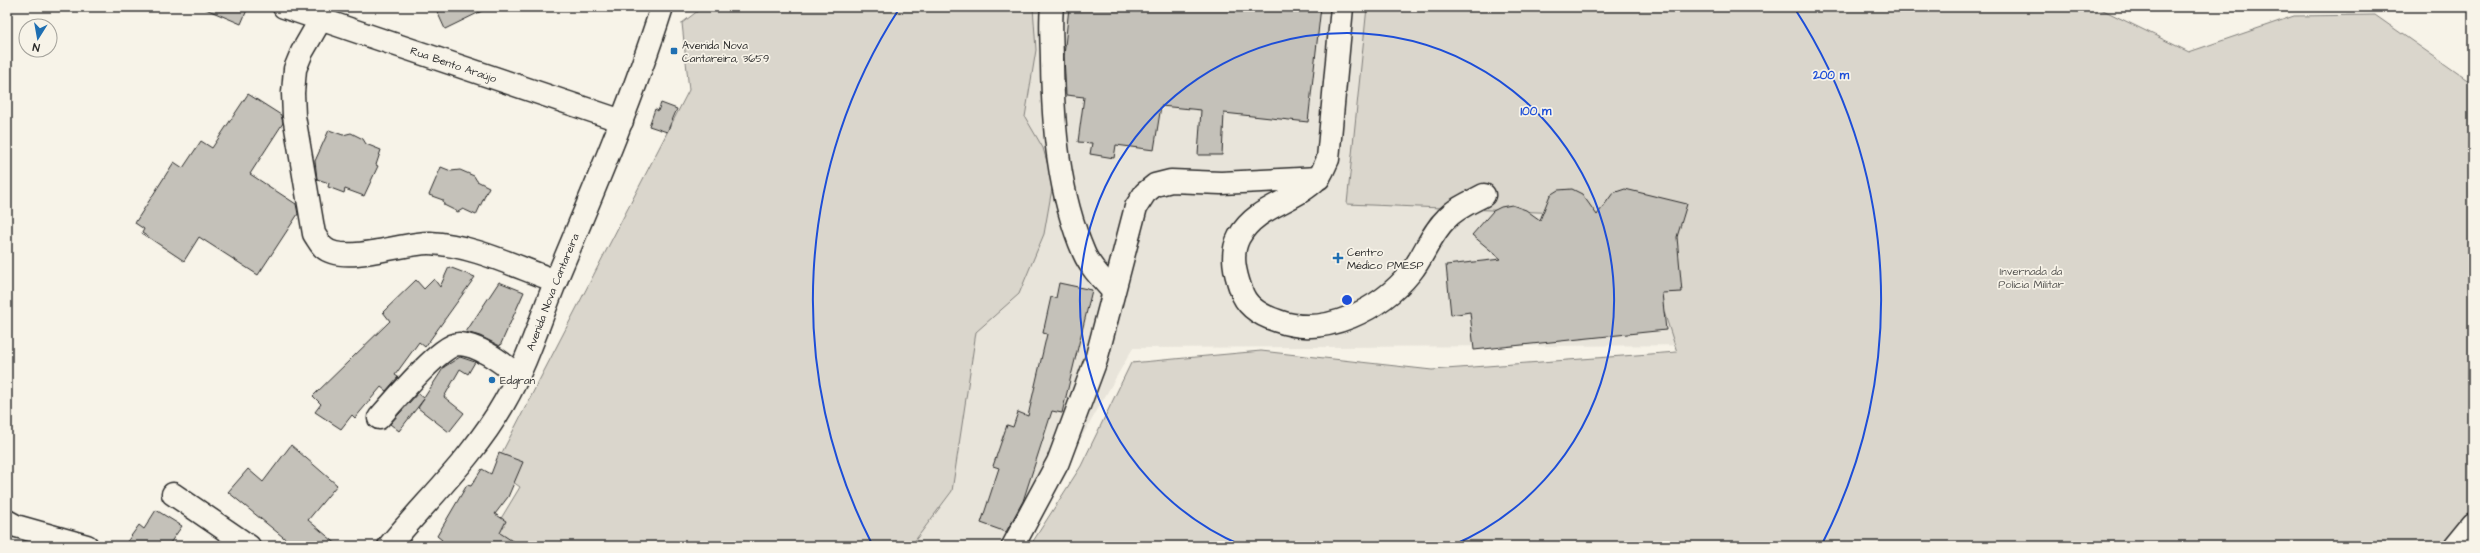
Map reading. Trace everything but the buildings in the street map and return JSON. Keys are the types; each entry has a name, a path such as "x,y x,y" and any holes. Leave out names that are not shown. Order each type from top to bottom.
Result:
{"street":[{"name":"Rua Bento Araújo","path":"284,7 622,121"},
{"name":"Avenida Nova Cantareira","path":"389,546 476,444 504,403 518,375 622,121 641,72 662,7"},
{"path":"1052,7 1055,128 1061,171 1073,221 1084,253 1094,269 1113,291"},
{"path":"1342,7 1328,159 1319,178 1302,190 1256,216 1239,238 1233,266 1243,297 1262,316 1288,325 1314,327 1341,320 1385,298 1411,272 1445,219 1484,195"},
{"path":"321,19 297,63 293,93 294,116 314,234 323,248 341,253 366,254 407,245 429,243 454,246 556,281"},
{"path":"1013,546 1058,462 1096,360 1136,207 1145,193 1155,185 1171,181 1221,183 1319,178"},
{"path":"379,418 440,353 454,344 470,347 497,359 518,375"},
{"path":"173,494 249,546"},
{"path":"7,521 31,530 87,546"},
{"path":"2455,546 2473,524"}],"shaded area":[{"name":"Centro Médico PMESP","path":"1027,7 1423,7 1690,159 1733,345 1133,348 1019,546 817,546"}],"green space":[{"path":"703,7 1033,7 1036,50 1025,117 1043,148 1053,183 1044,234 1019,294 976,332 952,491 911,546 475,546 494,530 520,487 494,468 689,90 682,23"},
{"name":"Invernada da Polícia Militar","path":"1367,7 2097,7 2189,52 2294,16 2375,15 2473,84 2473,546 1030,546 1081,466 1131,363 1261,351 1432,370 1677,352 1633,216 1347,204"}],"place":[{"name":"Avenida Nova Cantareira, 3659","path":"674,51"},
{"name":"Centro Médico PMESP","path":"1338,258"},
{"name":"Edgran","path":"492,380"}]}
